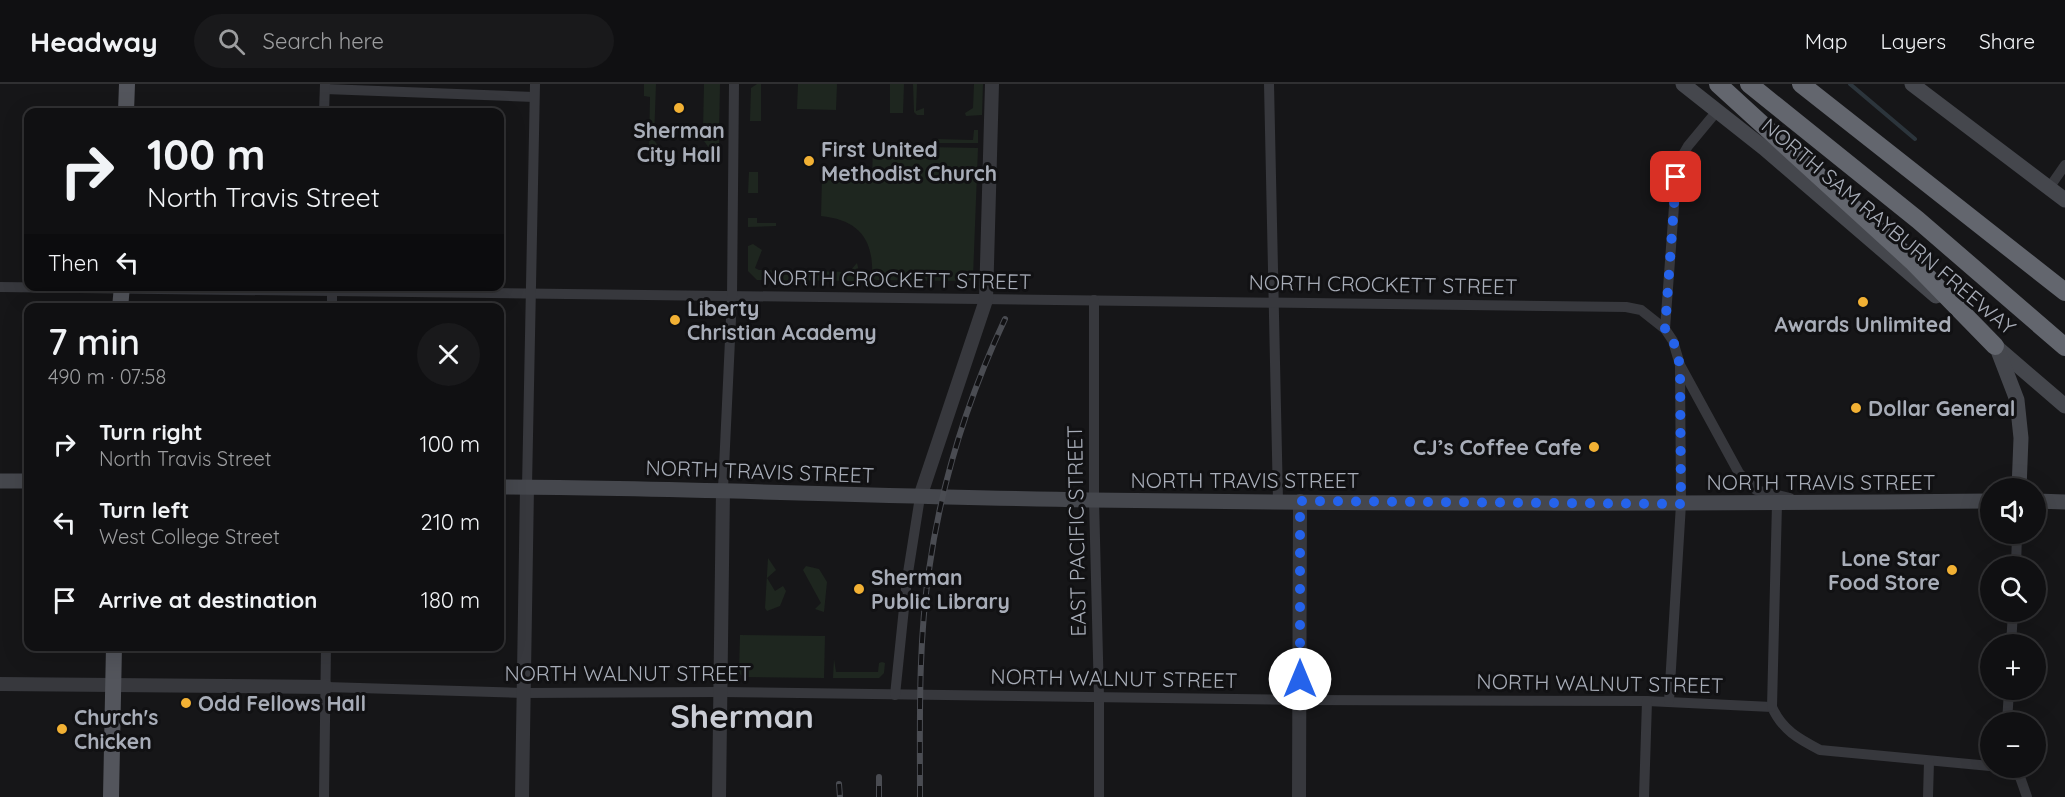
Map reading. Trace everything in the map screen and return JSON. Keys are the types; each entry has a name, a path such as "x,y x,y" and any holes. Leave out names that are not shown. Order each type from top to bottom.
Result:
{"highway":[{"path":"1718,84 1912,261 1995,346"},
{"name":"NORTH SAM RAYBURN FREEWAY","path":"1749,84 1918,220 2065,347"},
{"path":"1801,84 2065,292"}],"main road":[{"path":"126,108 127,84"},
{"name":"NORTH SAM RAYBURN FREEWAY","path":"1683,84 2065,406"},
{"path":"1912,84 2065,200"},
{"path":"1995,346 2017,400 2021,438 2019,478"},
{"path":"0,481 24,481"},
{"name":"NORTH TRAVIS STREET","path":"504,487 723,489 920,497 1094,500 1681,504 1980,501"},
{"path":"2046,501 2065,502"},
{"path":"111,797 114,651"}],"street":[{"path":"522,797 535,84"},
{"path":"719,797 723,489 732,297 734,84"},
{"path":"895,694 907,579 920,497 986,300 992,84"},
{"path":"1269,84 1271,302 1278,501"},
{"path":"324,108 325,87 534,97"},
{"path":"1717,111 1688,146 1677,165 1665,329 1673,340 1680,365 1739,473 1756,490 1810,503"},
{"path":"2049,189 2065,165"},
{"name":"NORTH CROCKETT STREET","path":"0,287 24,287"},
{"name":"NORTH CROCKETT STREET","path":"372,291 532,295 1626,308 1641,310 1665,329"},
{"name":"EAST PACIFIC STREET","path":"1094,300 1094,500 1099,797"},
{"path":"1669,701 1681,504 1680,365"},
{"path":"1299,797 1300,501"},
{"path":"1777,503 1772,707 1779,723 1800,740 1820,750 1980,765"},
{"path":"324,797 326,651"},
{"path":"0,684 326,687"},
{"name":"NORTH WALNUT STREET","path":"326,687 523,693 720,692 1300,700 1669,701 1772,707"},
{"path":"1644,797 1647,701"},
{"path":"1928,797 1929,761"},
{"path":"2020,778 2027,797"}],"shaded area":[{"path":"644,84 656,84 654,140 660,149 649,148 650,97 644,96"},
{"path":"704,84 720,84 719,132 703,131"},
{"path":"761,84 761,121 750,121 751,88"},
{"path":"798,84 837,84 836,110 797,109"},
{"path":"890,84 904,84 903,113 890,113"},
{"path":"913,84 917,84 916,111 924,108 924,115 917,115 914,112"},
{"path":"974,84 983,84 982,115 966,116 965,113 973,108"},
{"path":"974,130 978,130 978,143 935,143 935,139 973,140"},
{"path":"706,135 719,135 719,150 709,148 704,141"},
{"path":"873,146 978,148 973,277 970,281 876,280 872,277 870,252 862,234 845,222 821,216 822,178 872,179"},
{"path":"749,172 758,172 758,193 748,193"},
{"path":"748,218 757,218 757,223 776,223 776,226 748,227"},
{"path":"753,244 762,250 755,268 759,270 849,272 857,263 860,276 854,281 757,280 748,271 748,246"},
{"path":"768,558 776,570 767,578 775,591 783,586 786,591 780,606 767,611 765,608"},
{"path":"806,566 819,569 827,582 824,612 815,609 821,603 803,570"},
{"path":"740,635 825,636 824,678 743,677 739,673"},
{"path":"834,659 836,672 878,672 879,663 882,662 885,663 884,673 879,678 833,678"}],"waterway":[{"path":"1850,84 1915,139"}],"railway":[{"path":"920,797 921,655 925,598 934,537 949,473 968,410 1005,319"},
{"path":"879,777 879,797"},
{"path":"839,784 840,797"}],"place":[{"name":"Sherman City Hall","path":"679,108"},
{"name":"First United Methodist Church","path":"809,161"},
{"name":"Awards Unlimited","path":"1863,302"},
{"name":"Liberty Christian Academy","path":"675,320"},
{"name":"Dollar General","path":"1856,408"},
{"name":"CJ’s Coffee Cafe","path":"1594,447"},
{"name":"Lone Star Food Store","path":"1952,570"},
{"name":"Sherman Public Library","path":"859,589"},
{"name":"Odd Fellows Hall","path":"186,703"},
{"name":"Church's Chicken","path":"62,729"}],"district":[{"name":"Sherman","path":"742,715"}],"route":[{"path":"1300,679 1300,501 1681,504 1680,365 1673,340 1665,329 1676,177"}]}
